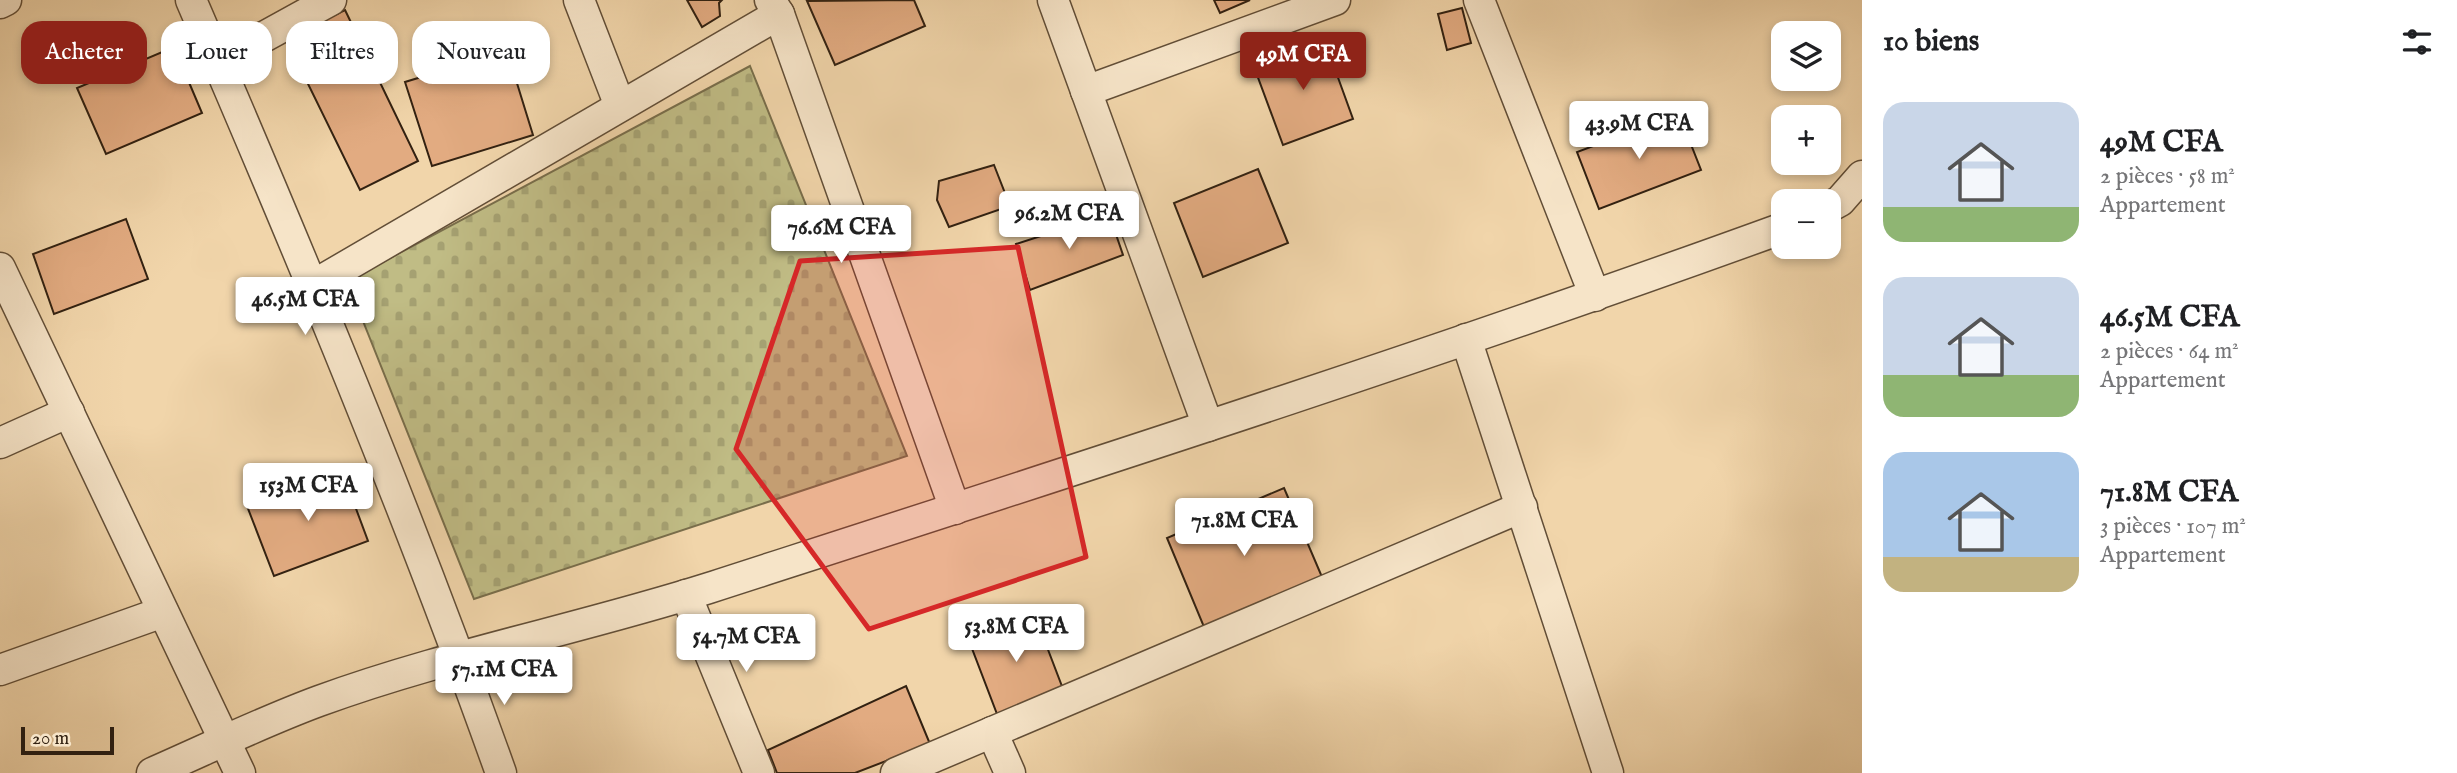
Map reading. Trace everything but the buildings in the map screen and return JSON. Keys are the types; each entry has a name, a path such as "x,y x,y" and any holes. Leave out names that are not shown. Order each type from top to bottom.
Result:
{"street":[{"path":"0,3 6,0"},
{"path":"191,0 200,21"},
{"path":"272,32 331,0"},
{"path":"579,0 620,106"},
{"path":"1053,0 1208,426"},
{"path":"1086,91 1335,0"},
{"path":"1479,0 1595,296"},
{"path":"312,286 620,106 774,7 955,509"},
{"path":"227,84 312,286 460,657 501,773"},
{"path":"1841,200 1862,176"},
{"path":"152,773 319,701 460,657 686,595 955,509 1595,296 1771,232"},
{"path":"0,268 240,773"},
{"path":"1466,339 1608,773"},
{"path":"0,443 69,412"},
{"path":"896,773 1521,507"},
{"path":"686,595 760,773"},
{"path":"0,670 163,612"},
{"path":"992,732 1010,773"}],"highlighted area":[{"path":"1018,247 1086,557 869,629 736,449 800,261"}],"green space":[{"path":"750,66 907,456 474,599 347,281"}]}
